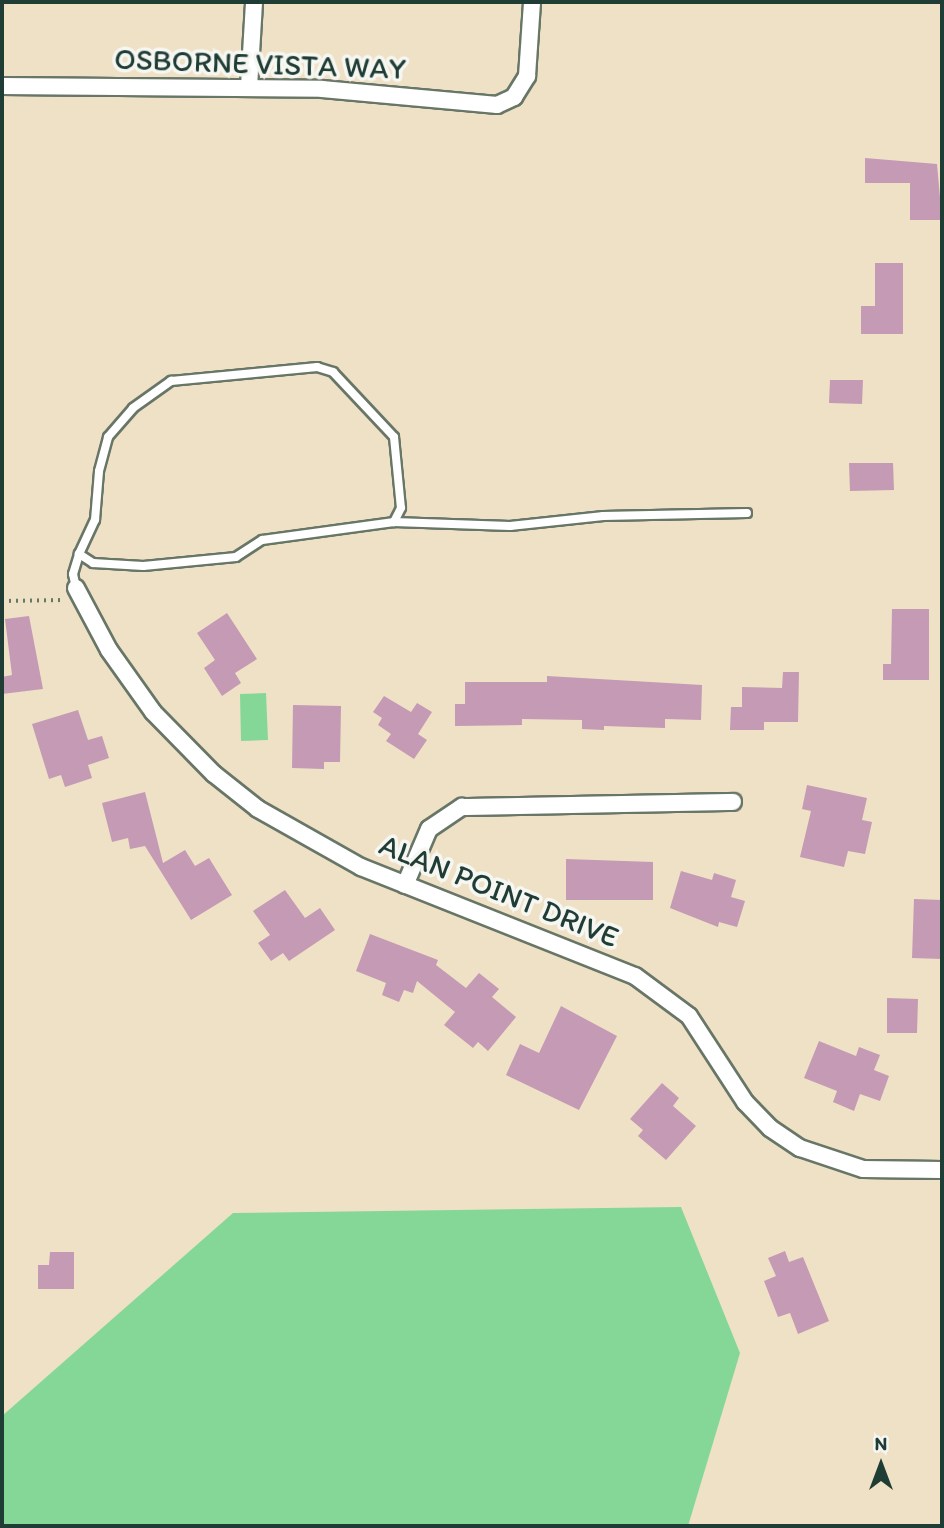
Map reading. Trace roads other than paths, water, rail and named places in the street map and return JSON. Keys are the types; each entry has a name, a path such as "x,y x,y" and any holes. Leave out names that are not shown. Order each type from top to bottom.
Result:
{"street":[{"path":"249,87 254,2"},
{"name":"OSBORNE VISTA WAY","path":"2,86 249,87 378,93 487,106 514,97 527,76 531,2"},
{"name":"ALAN POINT DRIVE","path":"71,594 130,683 214,774 299,836 405,886 607,964 665,995 690,1016 745,1102 770,1128 800,1148 863,1168 942,1170"},
{"path":"405,886 429,829 462,807 733,802"}],"lane":[{"path":"71,594 72,574 95,520 99,471 108,437 133,408 180,377 274,368 317,367 333,372 394,437 401,508 394,522"},
{"path":"79,554 93,563 143,566 236,557 262,540 394,522 510,526 603,516 747,513"}]}
